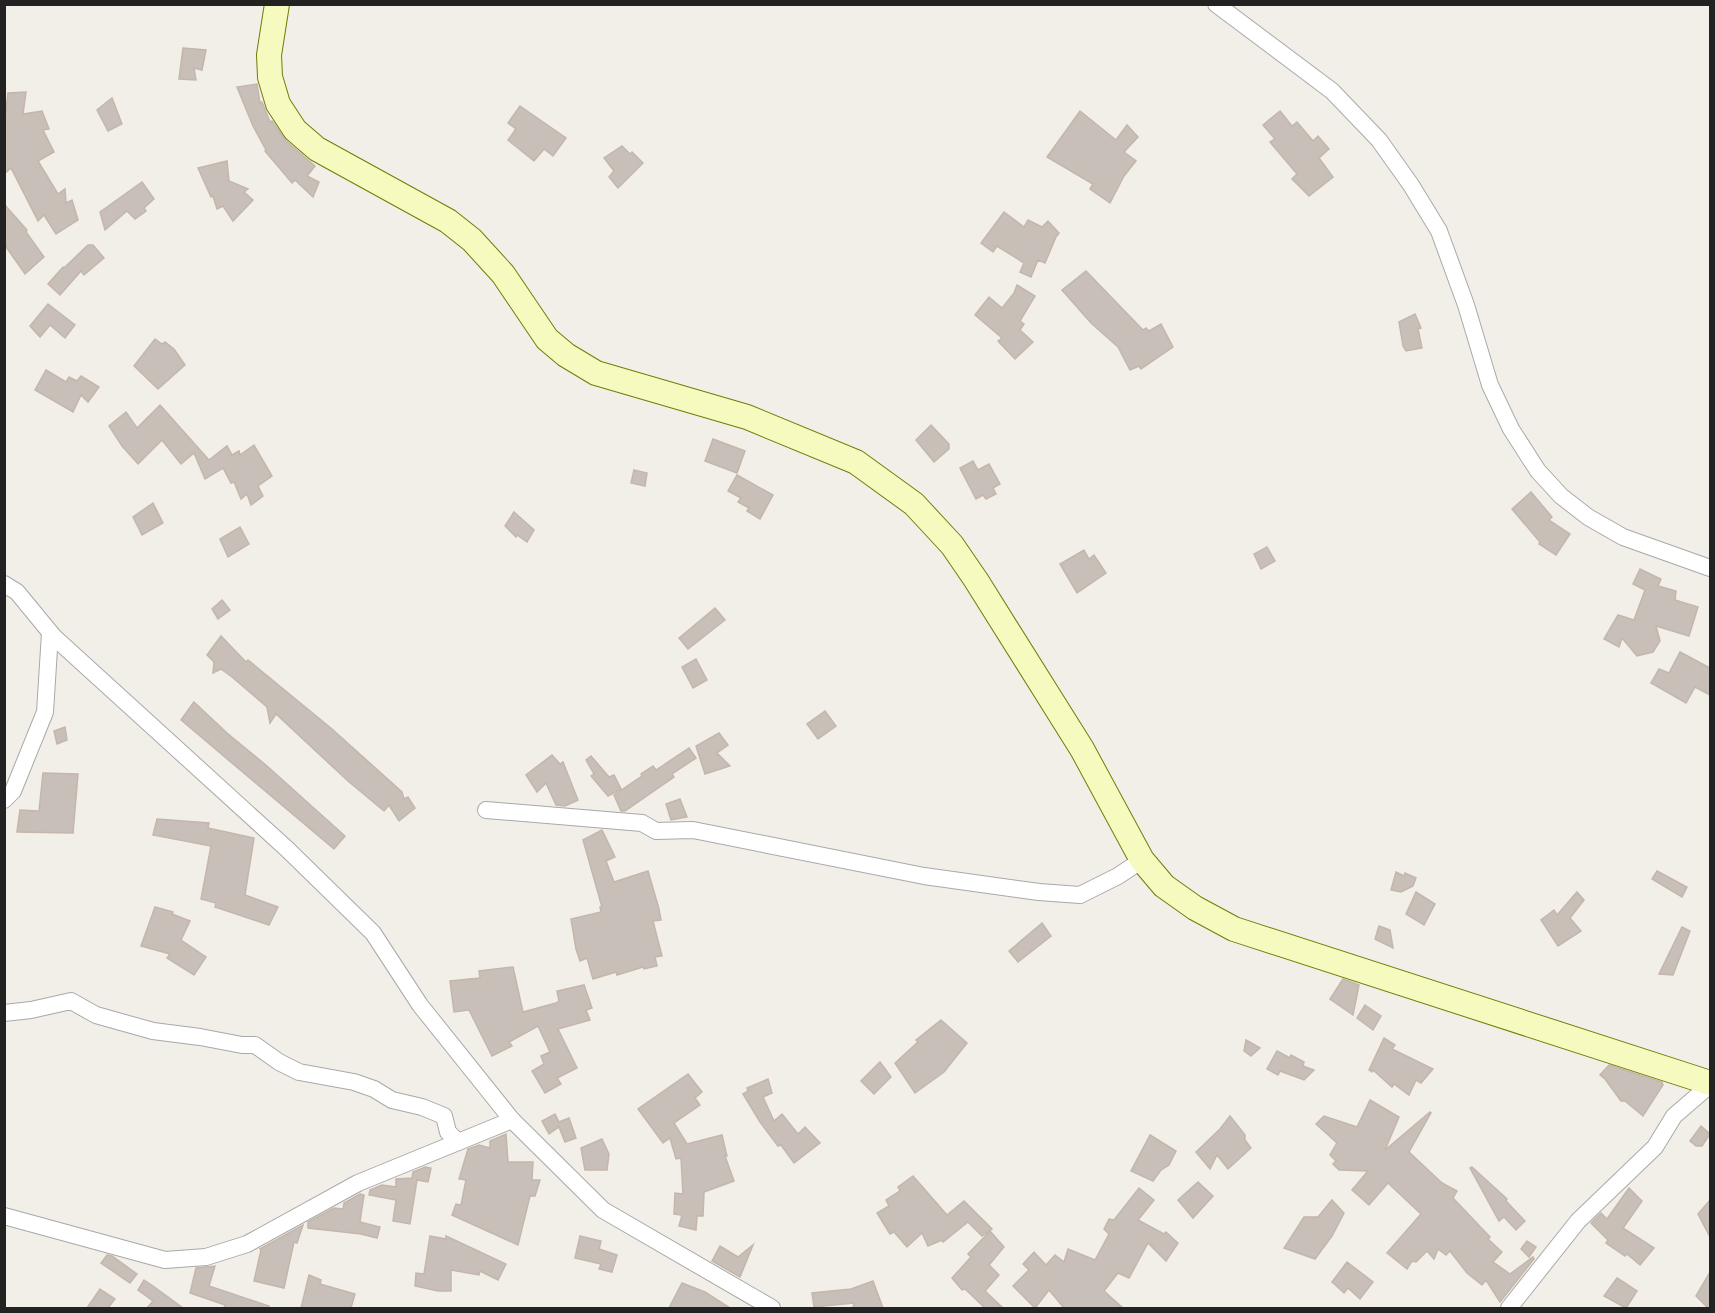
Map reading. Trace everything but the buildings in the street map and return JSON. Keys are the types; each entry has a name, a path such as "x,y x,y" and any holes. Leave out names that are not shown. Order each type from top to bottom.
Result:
{"main road":[{"path":"278,4 268,55 270,77 278,104 295,130 316,149 448,221 472,240 503,274 547,339 566,355 596,373 747,417 856,462 914,504 952,545 976,580 1082,750 1142,861 1164,886 1195,908 1234,929 1710,1084"}],"street":[{"path":"1216,4 1332,91 1379,140 1412,185 1439,231 1466,305 1490,385 1511,429 1538,471 1561,496 1588,517 1614,532 1710,568"},
{"path":"4,584 17,592 50,633 287,849 373,933 420,1005 512,1120 603,1210 772,1308"},
{"path":"4,800 13,791 45,711 50,633"},
{"path":"486,810 642,823 656,831 693,830 924,876 1039,892 1080,895 1142,861"},
{"path":"4,1013 31,1010 71,1001 96,1015 153,1031 255,1045 279,1062 299,1072 354,1082 374,1089 392,1100 422,1107 444,1116 448,1132 459,1142"},
{"path":"1509,1308 1578,1221 1654,1147 1674,1116 1710,1084"},
{"path":"4,1216 165,1260 207,1257 247,1244 358,1183 512,1120"}]}
